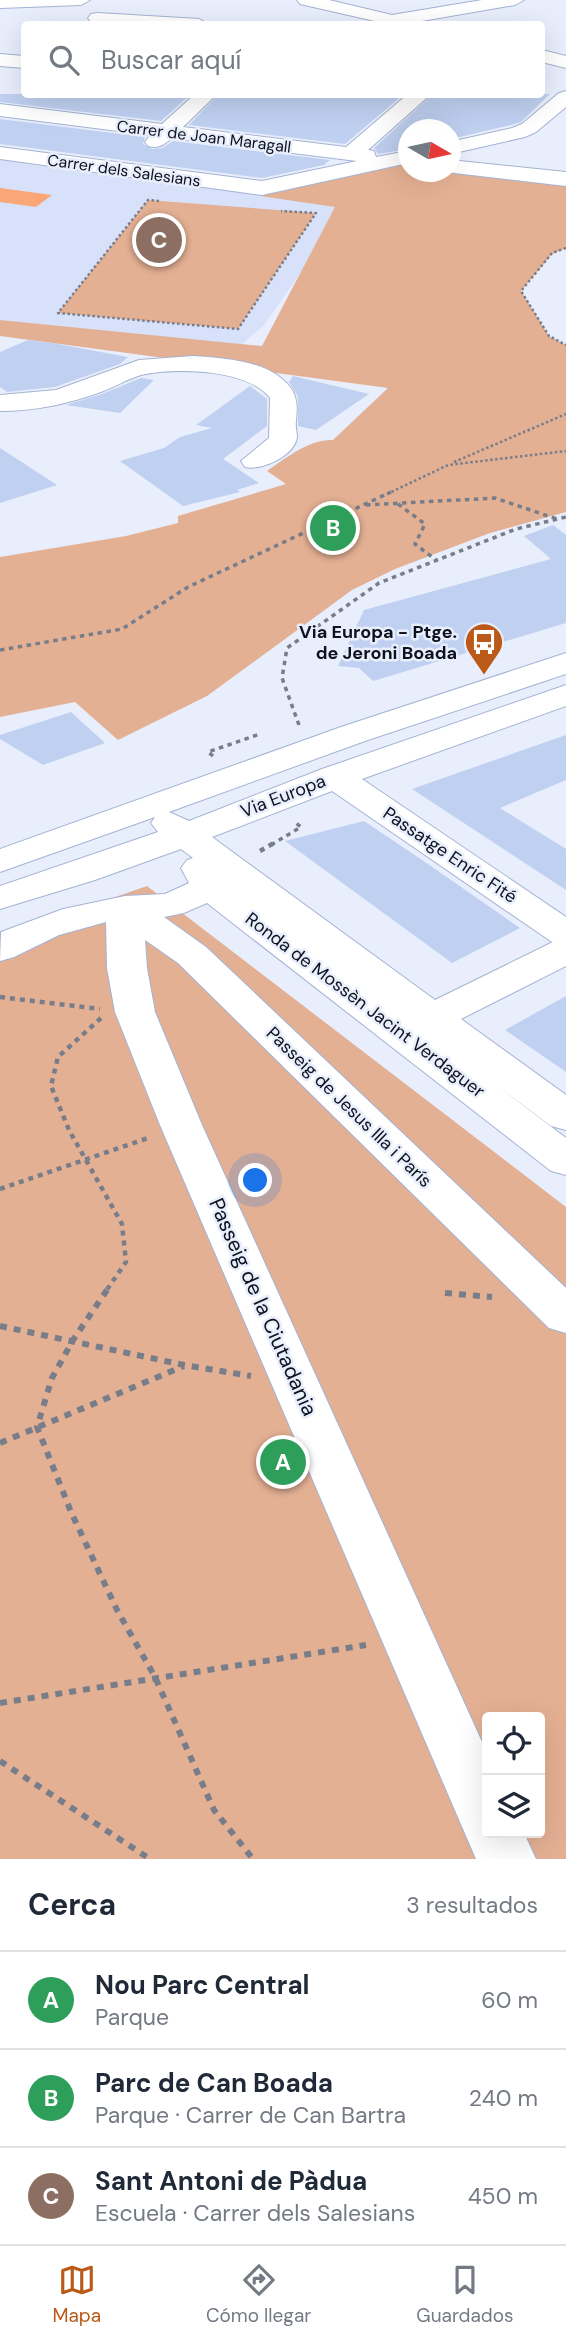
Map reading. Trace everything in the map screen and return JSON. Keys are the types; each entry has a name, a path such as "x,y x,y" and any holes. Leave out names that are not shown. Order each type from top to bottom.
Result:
{"street":[{"path":"0,3 81,0"},
{"path":"93,21 111,0"},
{"path":"306,0 397,21"},
{"path":"406,21 515,0"},
{"path":"545,57 566,62"},
{"path":"0,60 21,62"},
{"path":"461,146 519,134 557,116 566,97"},
{"path":"125,170 203,98"},
{"path":"351,154 416,98"},
{"name":"Carrer de Joan Maragall","path":"5,105 166,131 398,158"},
{"name":"Carrer dels Salesians","path":"0,153 248,188 276,186 398,160"},
{"path":"461,167 566,179"},
{"path":"0,403 37,401 62,396 119,374 152,366 181,364 240,371 261,376 273,384 282,393 285,403 279,425 283,438 279,445 255,461"},
{"name":"Via Europa","path":"0,861 449,699 566,663"},
{"name":"Via Europa","path":"0,898 182,835 484,721 566,695"},
{"name":"Passatge Enric Fité","path":"334,776 566,934"},
{"name":"Ronda de Mossèn Jacint Verdaguer","path":"151,807 182,835 207,889 417,1025 566,1116"},
{"path":"0,949 27,933 76,916 207,889"},
{"name":"Passeig de la Ciutadania","path":"125,907 127,968 135,1012 181,1125 482,1806"},
{"name":"Passeig de Jesus Illa i París","path":"125,907 192,954 566,1316"},
{"path":"417,1025 566,951"},
{"name":"Ronda de Mossèn Jacint Verdaguer","path":"417,1025 566,1160"},
{"path":"496,1838 506,1859"}],"path":[{"path":"161,201 148,200 58,313 238,329 316,214 275,210"},
{"path":"566,248 552,254 521,291 549,336 566,345"},
{"path":"0,650 122,629 188,587 448,465 566,414"},
{"path":"448,465 566,451"},
{"path":"362,505 495,498 557,519"},
{"path":"397,503 425,524 415,544 436,560"},
{"path":"307,749 282,678 287,648 379,583 516,529 566,517"},
{"path":"0,997 110,1010 58,1057 51,1086 69,1130 122,1224 126,1262 52,1378 37,1427 71,1512 155,1677 214,1810 253,1859"},
{"path":"0,1189 181,1125"},
{"path":"445,1293 498,1297"},
{"path":"0,1326 184,1365 297,1383"},
{"path":"0,1443 184,1365"},
{"path":"0,1703 408,1639"},
{"path":"0,1761 150,1859"}],"shaded area":[{"path":"0,159 336,206 313,255 264,325 239,347 0,320"},
{"path":"398,165 398,182 461,182 461,173 566,184 566,248 552,254 521,291 549,336 566,345 566,512 490,533 395,569 352,590 207,696 118,740 75,702 0,717 0,557 126,536 178,523 178,516 286,484 267,471 307,446 333,440 388,388 0,336 0,320 262,346 335,207 260,196"},
{"path":"0,188 52,195 36,207 0,202"},
{"path":"148,200 316,213 238,329 58,313"},
{"path":"147,886 566,1207 566,1859 0,1859 0,937"}],"building":[{"path":"0,94 21,94 21,98 187,98 161,121 0,102"},
{"path":"545,94 550,94 521,122 461,137 461,119 406,119 429,98 545,98"},
{"path":"215,98 399,98 345,144 189,125"},
{"path":"0,119 145,137 143,144 152,149 162,148 173,141 330,160 324,165 262,178 0,144"},
{"path":"398,126 398,151 378,154 374,148"},
{"path":"28,340 128,357 120,364 55,387 7,392 0,387 0,352"},
{"path":"293,376 369,394 316,430 298,426 298,397 289,382"},
{"path":"141,378 154,380 120,413 66,405 102,394"},
{"path":"250,386 267,399 267,426 223,459 259,483 237,490 240,492 183,506 120,461 164,448 180,437 212,428 196,425"},
{"path":"0,448 57,485 0,503"},
{"path":"553,525 566,535 566,623 373,681 359,668 338,666 364,610 551,559 524,536"},
{"path":"71,712 105,743 43,765 0,739 0,735"},
{"path":"566,735 566,780 500,808 566,849 566,890 412,789"},
{"path":"364,821 520,928 452,963 285,841"},
{"path":"566,996 566,1072 505,1030"}],"place":[{"name":"Sant Antoni de Pàdua","path":"159,240"},
{"name":"Parc de Can Boada","path":"333,528"},
{"name":"Via Europa - Ptge. de Jeroni Boada","path":"484,676"},
{"name":"Nou Parc Central","path":"283,1462"}]}
